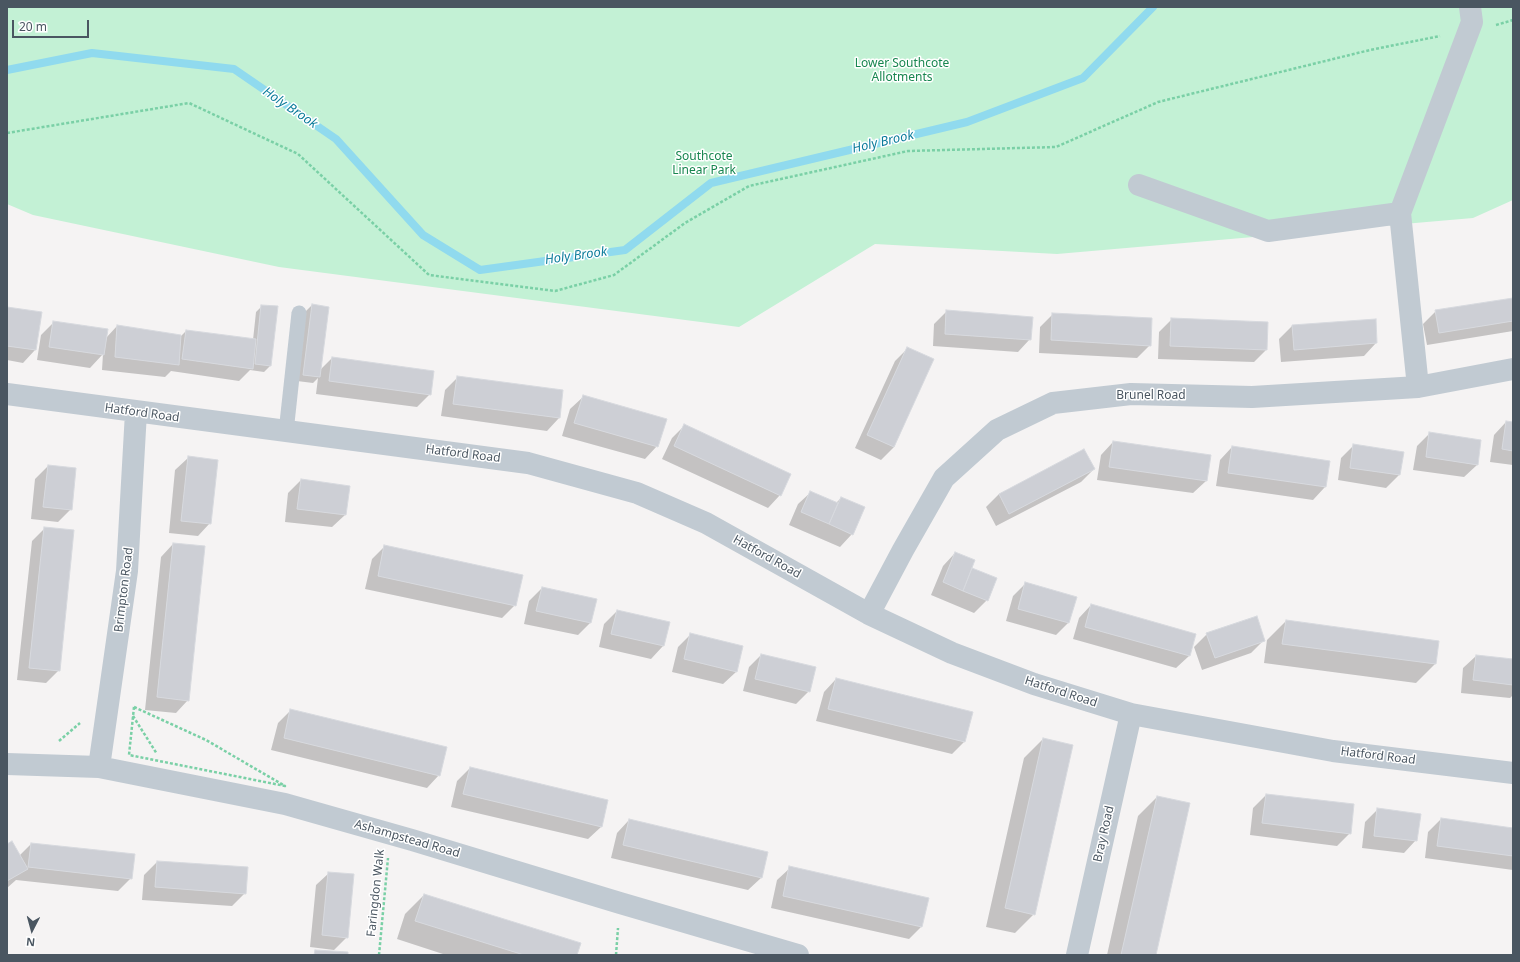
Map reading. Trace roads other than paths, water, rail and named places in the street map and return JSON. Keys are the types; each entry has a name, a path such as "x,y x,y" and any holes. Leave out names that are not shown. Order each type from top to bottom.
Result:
{"street":[{"path":"1418,387 1400,213 1472,22 1470,7"},
{"path":"1139,185 1268,231 1400,213"},
{"name":"Brunel Road","path":"869,614 944,478 997,430 1053,403 1131,394 1252,398 1418,387 1513,369"},
{"name":"Hatford Road","path":"7,394 528,463 637,492 706,523 869,614 960,656 1034,684 1131,714 1254,735 1333,751 1513,773"},
{"name":"Brimpton Road","path":"100,766 128,571 136,412"},
{"name":"Bray Road","path":"1077,955 1131,714"},
{"name":"Ashampstead Road","path":"7,764 100,766 286,804 798,955"}],"lane":[{"path":"286,432 299,313"}],"waterway":[{"name":"Holy Brook","path":"7,70 92,53 234,69 336,139 423,235 480,270 625,250 711,183 967,122 1083,78 1153,7"}],"park label":[{"name":"Lower Southcote Allotments","path":"902,71"},
{"name":"Southcote Linear Park","path":"704,164"}]}
